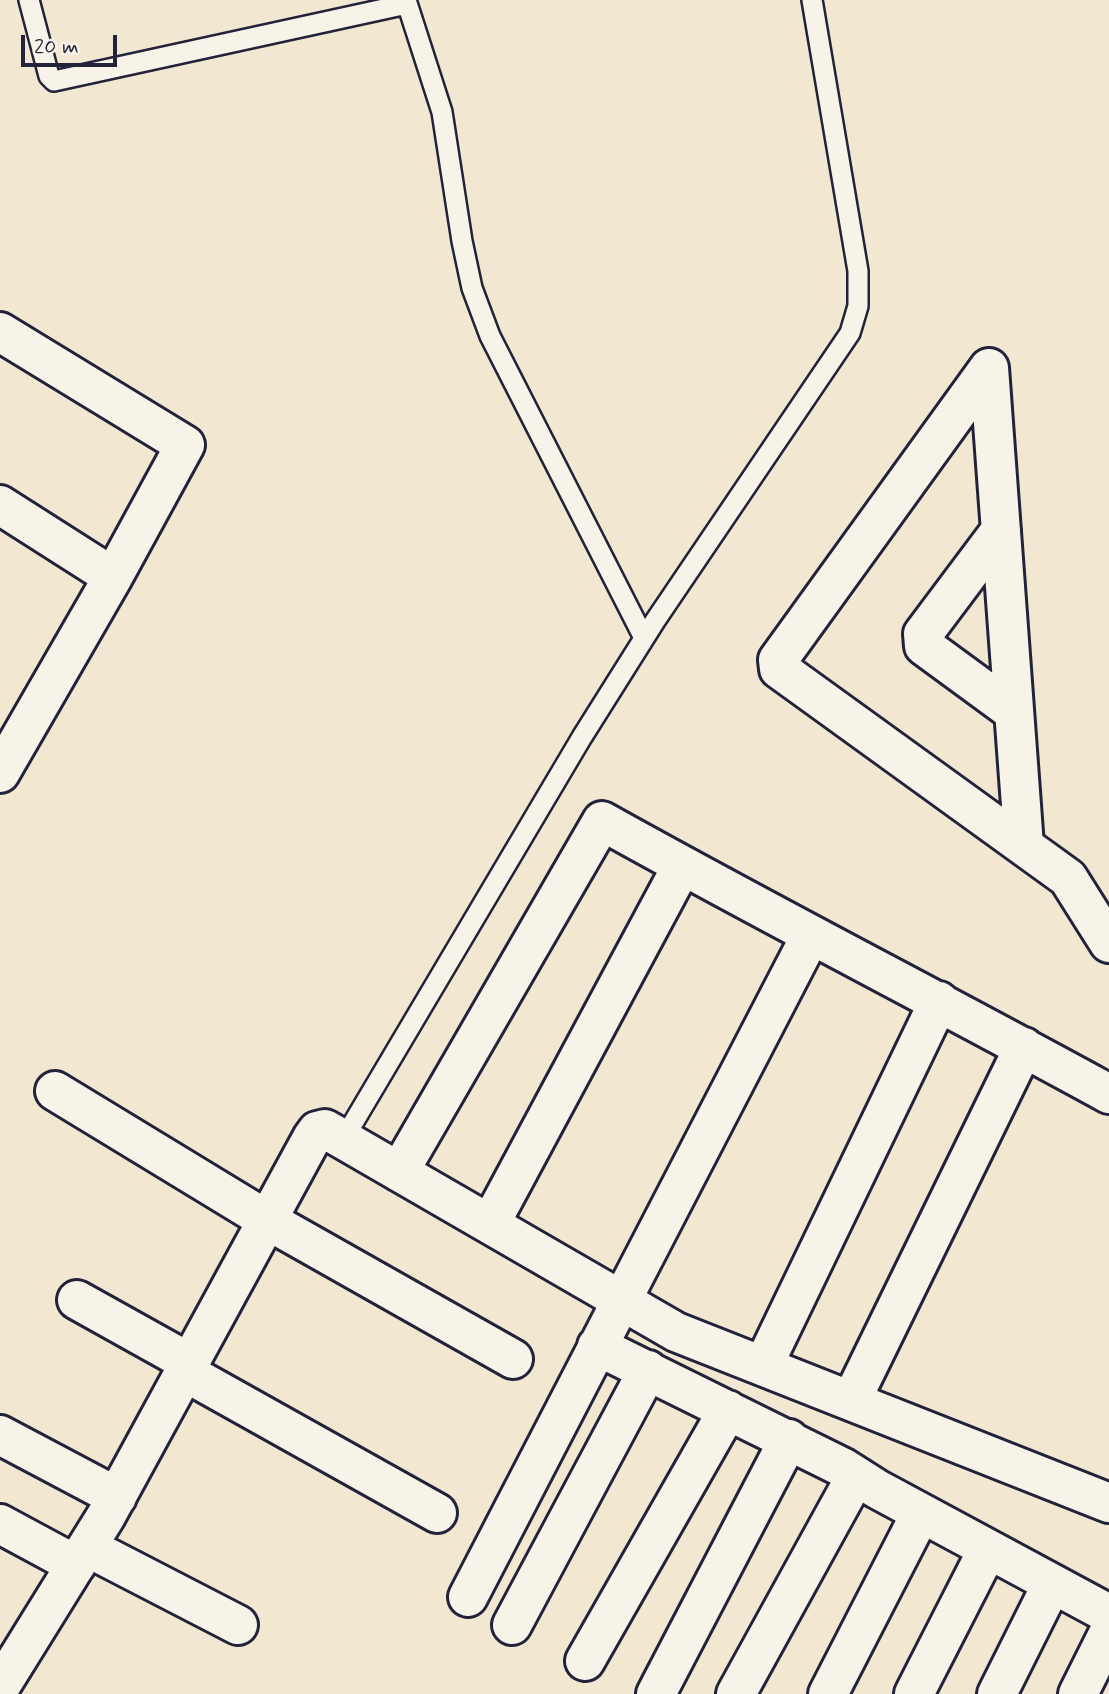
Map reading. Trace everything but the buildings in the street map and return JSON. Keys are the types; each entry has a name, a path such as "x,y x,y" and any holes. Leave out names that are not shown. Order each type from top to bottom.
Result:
{"street":[{"path":"0,332 185,445 113,577 13,719 0,773"},
{"path":"1024,846 989,368 778,660 779,669 1024,846 1068,877 1109,943"},
{"path":"0,505 113,577"},
{"path":"1001,530 923,634 924,646 1014,712"},
{"path":"399,1172 602,821 681,866 939,1001 1109,1094"},
{"path":"491,1224 681,866"},
{"path":"468,1597 811,935"},
{"path":"763,1366 939,1001"},
{"path":"850,1401 1024,1047"},
{"path":"55,1091 267,1220 513,1359"},
{"path":"0,1687 12,1640 81,1556 117,1497 317,1131 325,1129 677,1332 1109,1503"},
{"path":"77,1300 187,1368 437,1513"},
{"path":"597,1346 789,1439 1109,1614"},
{"path":"512,1625 648,1370"},
{"path":"585,1661 728,1410"},
{"path":"0,1435 117,1497"},
{"path":"656,1694 789,1439"},
{"path":"736,1694 856,1476"},
{"path":"828,1694 921,1513"},
{"path":"0,1524 81,1556 238,1625"},
{"path":"914,1694 988,1549"},
{"path":"997,1694 1052,1584"},
{"path":"1078,1694 1109,1632"}],"lane":[{"path":"29,0 50,76 54,81 406,2 442,112 461,241 472,288 491,336 644,638"},
{"path":"344,1140 582,737 644,638 850,333 858,306 858,271 812,0"}]}
